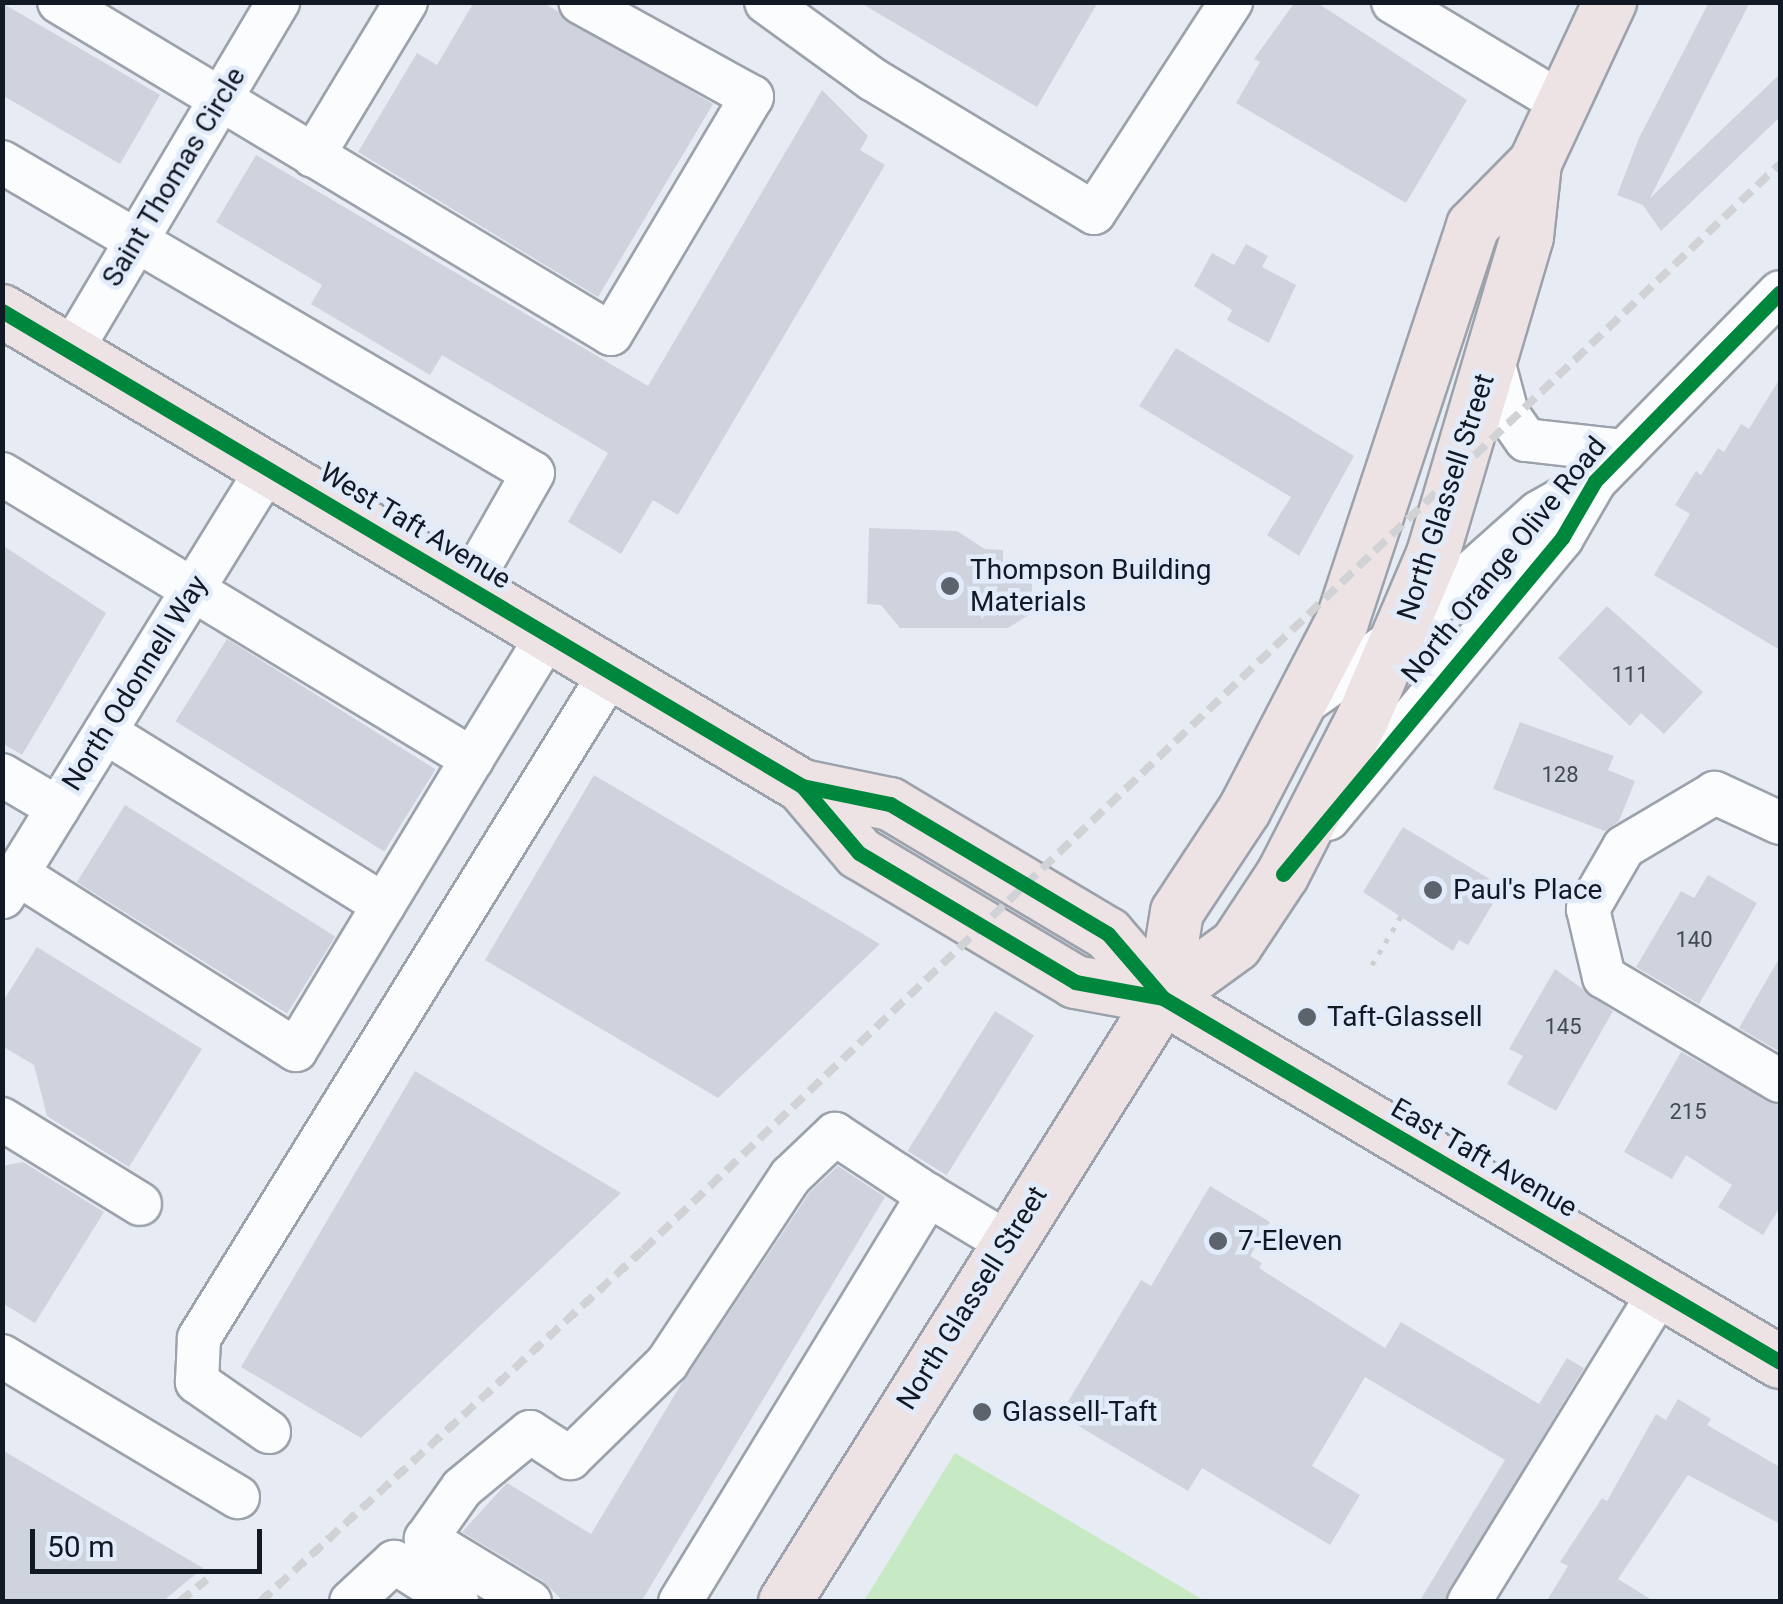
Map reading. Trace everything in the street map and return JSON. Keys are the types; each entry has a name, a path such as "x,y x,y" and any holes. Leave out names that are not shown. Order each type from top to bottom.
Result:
{"main road":[{"name":"North Glassell Street","path":"785,1602 1006,1242 1163,998 1236,945 1283,874 1402,634 1527,237 1535,163 1560,102 1610,2"},
{"name":"North Glassell Street","path":"1163,998 1178,912 1306,702 1364,562 1473,226 1535,163"},
{"name":"West Taft Avenue","path":"2,311 802,786 859,853 1075,982 1163,998"},
{"name":"East Taft Avenue","path":"1163,998 1780,1362"}],"street":[{"path":"59,2 124,19 220,99 611,334 752,97 580,2"},
{"name":"Saint Thomas Circle","path":"71,351 278,2"},
{"path":"314,156 406,2"},
{"path":"766,2 872,79 1094,212 1231,2"},
{"path":"1393,2 1560,102"},
{"path":"2,162 533,473 468,588"},
{"name":"North Orange Olive Road","path":"1283,874 1562,538 1609,466 1780,292"},
{"path":"1492,358 1507,413 1526,440 1609,466"},
{"name":"North Orange Olive Road","path":"1306,702 1402,634 1540,512 1609,466"},
{"name":"North Odonnell Way","path":"6,891 268,468"},
{"path":"2,474 195,587 472,759"},
{"path":"6,891 296,1050 548,635"},
{"path":"269,1432 197,1382 199,1338 612,672"},
{"path":"105,732 384,905"},
{"path":"2,775 58,808"},
{"path":"1780,823 1715,794 1624,846 1588,909 1604,977 1780,1081"},
{"path":"2,1119 140,1204"},
{"path":"530,1602 426,1539 462,1488 530,1432 570,1458 666,1364 792,1176 834,1134 1006,1242"},
{"path":"680,1602 928,1194"},
{"path":"1469,1602 1660,1291"},
{"path":"2,1356 238,1497"},
{"path":"352,1602 394,1562 457,1602"}],"path":[{"path":"1372,965 1401,916"}],"green space":[{"path":"955,1453 1205,1601 864,1601"}],"building":[{"path":"474,2 542,2 713,104 598,297 358,152 417,53 437,65"},
{"path":"859,2 1098,2 1037,107"},
{"path":"1295,2 1316,2 1467,100 1406,203 1236,103 1260,62 1254,59"},
{"path":"1709,2 1750,2 1650,198 1780,74 1780,117 1661,231 1643,205 1617,195 1639,138"},
{"path":"2,3 160,95 120,164 2,95"},
{"path":"822,90 868,136 860,150 885,165 678,515 653,500 621,554 568,522 608,453 442,355 430,375 311,304 322,285 216,222 256,155 648,386"},
{"path":"1246,244 1268,256 1262,267 1296,285 1269,343 1227,320 1232,310 1194,286 1212,253 1234,265"},
{"path":"1176,348 1354,456 1299,556 1267,535 1291,497 1139,406"},
{"path":"1780,378 1780,650 1654,575 1690,514 1675,505 1696,471 1701,475 1718,448 1724,452 1741,424 1749,429"},
{"name":"Thompson Building Materials","path":"869,528 957,531 985,549 1003,550 1003,569 1032,569 1032,613 1008,628 900,628 881,605 867,604"},
{"path":"2,545 106,613 22,755 2,743"},
{"path":"1607,606 1703,692 1664,734 1641,713 1630,726 1558,658"},
{"path":"227,639 436,769 384,852 176,721"},
{"path":"1520,722 1614,756 1608,770 1635,781 1619,821 1605,831 1493,789"},
{"path":"594,775 880,944 718,1098 485,960"},
{"path":"125,805 335,936 287,1014 77,882"},
{"name":"Paul's Place","path":"1403,827 1503,887 1468,945 1459,940 1453,951 1363,892"},
{"path":"1708,875 1757,903 1699,1004 1636,967 1681,891 1694,898"},
{"path":"37,947 202,1049 129,1167 47,1116 34,1065 2,1046 2,1003"},
{"path":"1780,957 1780,1052 1739,1028"},
{"path":"1555,969 1613,1011 1556,1111 1507,1084 1523,1056 1509,1049"},
{"path":"995,1011 1034,1035 947,1175 908,1151"},
{"path":"1681,1052 1780,1106 1780,1207 1763,1235 1718,1207 1732,1185 1686,1155 1672,1179 1624,1152"},
{"path":"415,1071 621,1193 361,1438 241,1367"},
{"path":"23,1162 104,1212 35,1323 2,1303 2,1166"},
{"path":"838,1166 885,1197 641,1602 564,1602 543,1581 462,1532 507,1483 591,1534 680,1386 810,1192"},
{"path":"1210,1186 1270,1222 1250,1256 1262,1263 1259,1268 1385,1348 1401,1322 1539,1404 1567,1358 1584,1368 1444,1602 1419,1602 1505,1460 1365,1377 1312,1466 1360,1495 1330,1545 1202,1468 1188,1491 1060,1415 1141,1280 1151,1286"},
{"path":"1678,1399 1711,1419 1707,1425 1780,1467 1780,1524 1688,1475 1618,1579 1655,1602 1546,1602 1568,1566 1560,1562 1602,1498 1607,1501 1656,1414 1666,1420"},
{"path":"2,1450 203,1568 162,1602 2,1602"}],"railway":[{"path":"260,1602 643,1250 1780,164"},
{"path":"179,1602 207,1579"}],"cycle path":[{"path":"1283,874 1562,538 1595,481 1780,292"},
{"path":"2,311 802,786 859,853 1075,982 1163,998"},
{"path":"802,786 890,804 1108,934 1163,998 1780,1362"}],"place":[{"name":"Thompson Building Materials","path":"950,586"},
{"name":"Paul's Place","path":"1433,890"},
{"name":"Taft-Glassell","path":"1307,1017"},
{"name":"7-Eleven","path":"1218,1241"},
{"name":"Glassell-Taft","path":"982,1412"}]}
